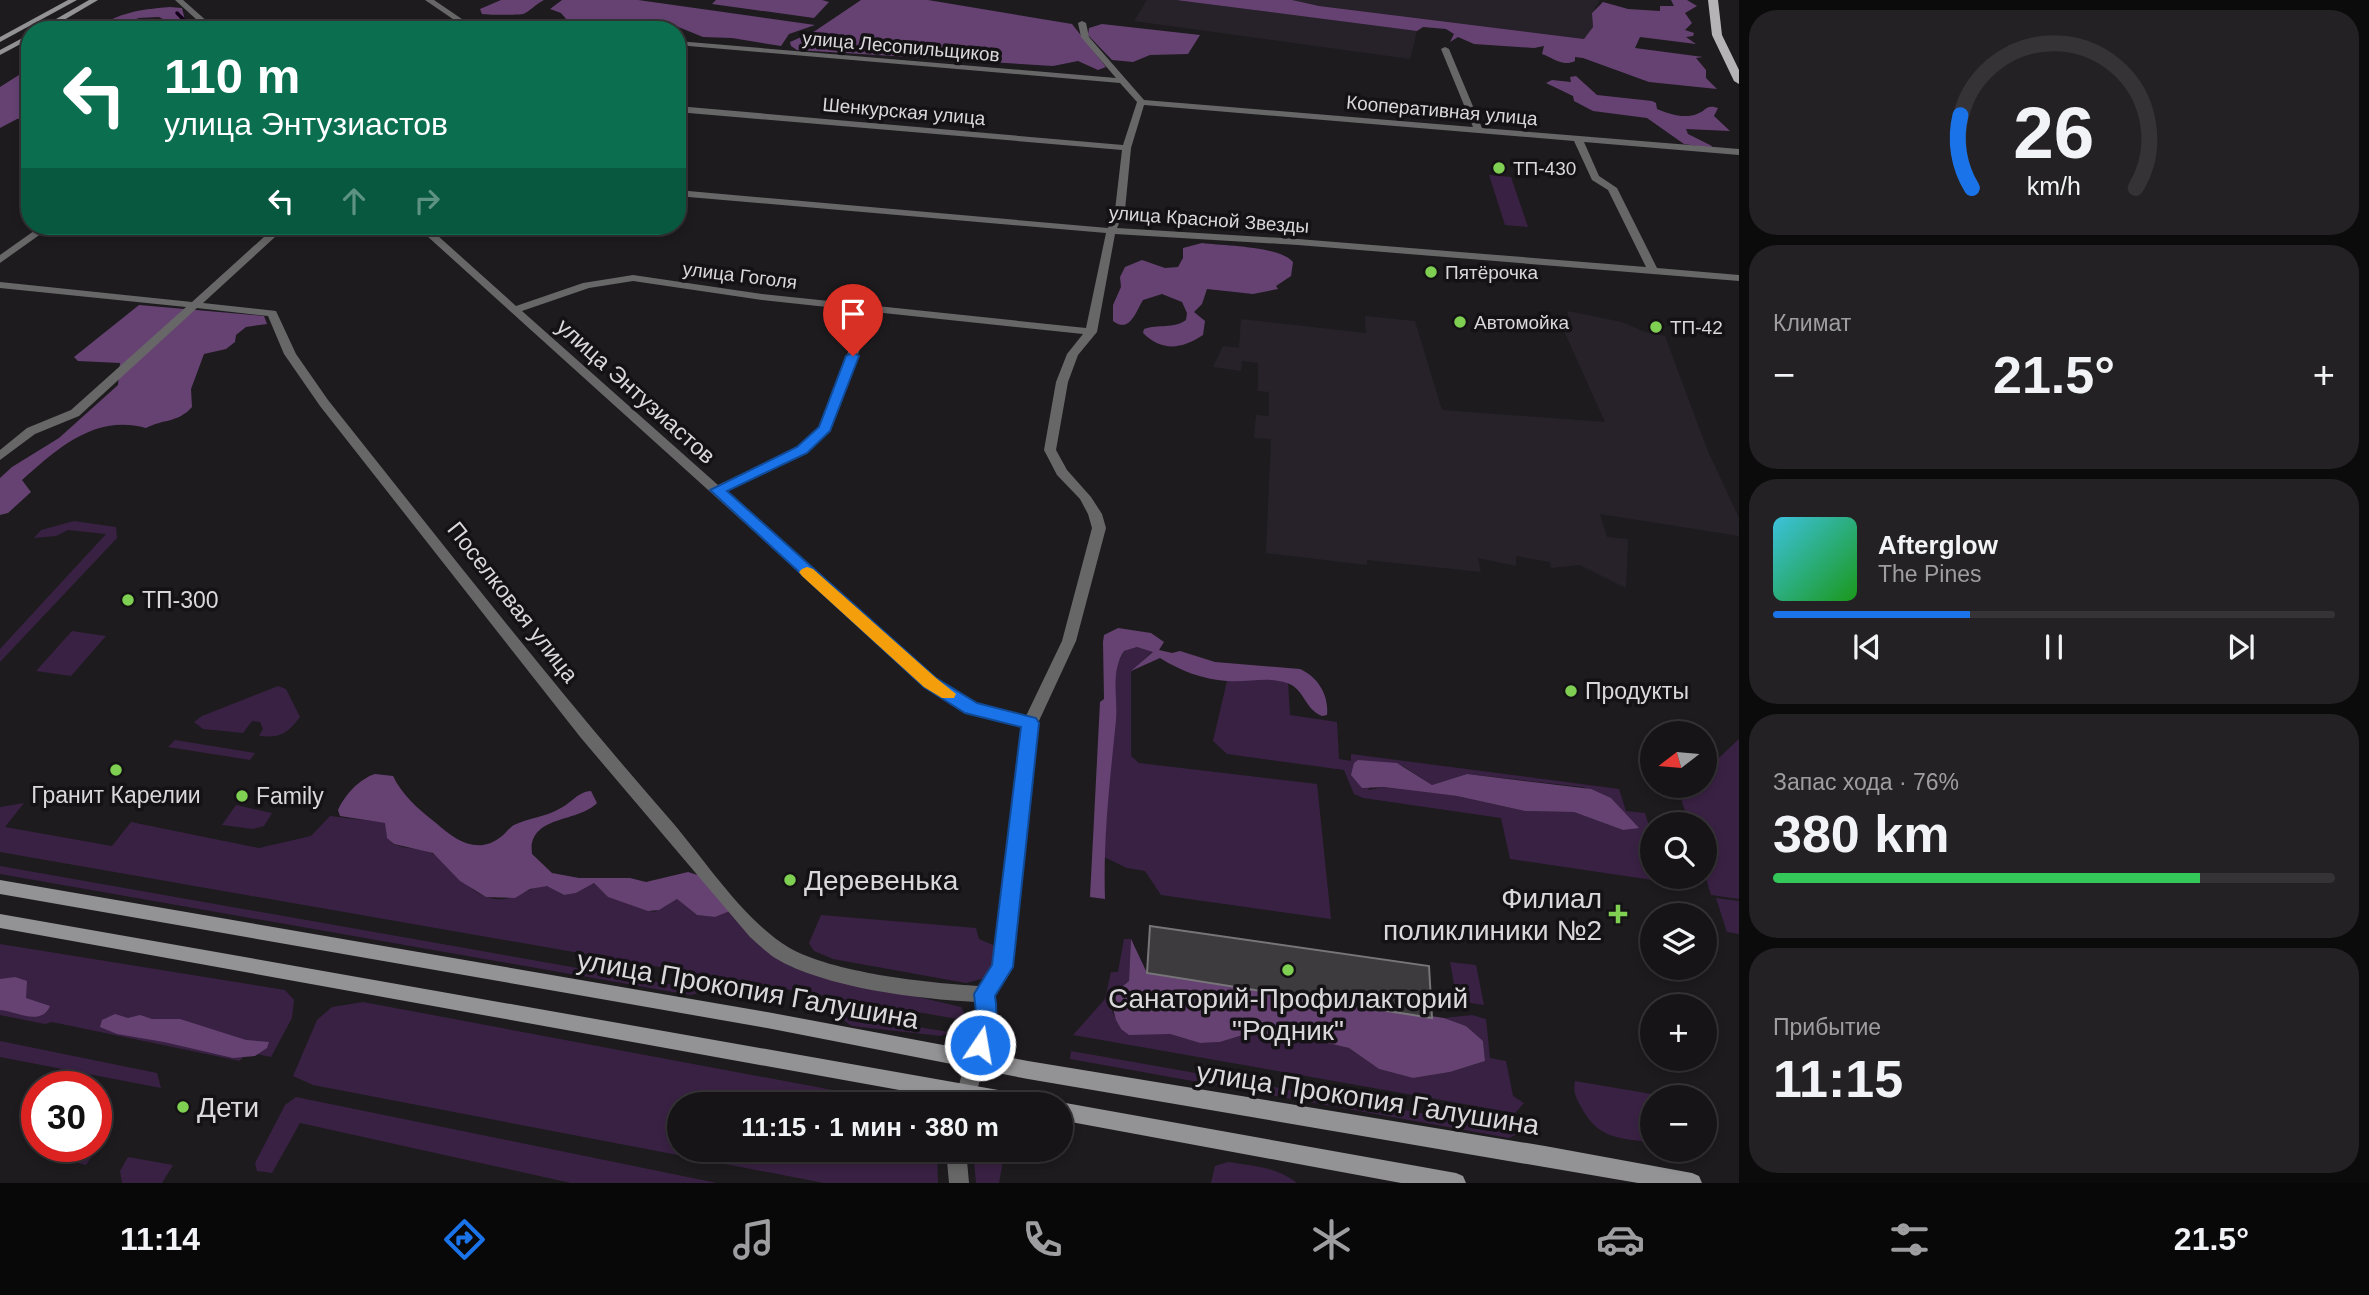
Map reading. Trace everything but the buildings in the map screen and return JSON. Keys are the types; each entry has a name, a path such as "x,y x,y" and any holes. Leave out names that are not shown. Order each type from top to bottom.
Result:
{"main road":[{"path":"35,21 73,0"},
{"path":"57,21 94,0"},
{"path":"1713,0 1717,35 1739,81"},
{"path":"0,40 21,28"},
{"path":"0,53 21,41"},
{"name":"улица Прокопия Галушина","path":"0,887 767,1020 976,1060 1692,1183"},
{"path":"0,921 922,1092"},
{"path":"1073,1113 1456,1183"}],"street":[{"path":"179,0 203,21"},
{"path":"429,0 460,21"},
{"path":"967,1092 987,1012 984,994 1002,967 1030,723 1069,641 1099,528 1095,514 1085,497 1061,472 1051,450 1062,382 1073,354 1091,332 1111,231 1120,210 1127,148 1141,102 1085,37 1082,23"},
{"name":"улица Лесопильщиков","path":"686,44 1123,81"},
{"path":"1445,49 1479,131"},
{"name":"Кооперативная улица","path":"1141,102 1739,152"},
{"name":"Шенкурская улица","path":"686,110 1127,148"},
{"path":"1577,138 1595,178 1612,188 1653,271"},
{"name":"улица Красной Звезды","path":"686,194 1111,231 1298,242 1739,278"},
{"path":"0,260 35,235"},
{"path":"0,456 31,431 75,413 272,235"},
{"name":"улица Энтузиастов","path":"431,235 930,682 972,708 1030,723"},
{"name":"улица Гоголя","path":"514,310 587,285 633,278 762,297 1091,332"},
{"name":"Поселковая улица","path":"0,285 272,313 290,354 324,403 619,774 768,944 802,963 833,972 957,993 984,994"},
{"path":"717,490 802,450 825,428 872,307"},
{"path":"957,1162 959,1183"}],"shaded area":[{"path":"501,0 544,0 523,14 482,14 480,9"},
{"path":"562,0 638,0 815,25 789,34 781,46 732,38 703,37 686,30 686,21 572,21 550,9"},
{"path":"716,0 829,2 814,18 712,4"},
{"path":"861,0 928,0 1072,24 1106,67 1098,70 1078,61 1053,66 797,50 791,46 790,42 815,31"},
{"path":"1147,0 1176,0 1417,31 1410,59 1134,21"},
{"path":"1176,0 1292,0 1319,6 1584,39 1593,27 1592,13 1603,2 1628,9 1660,11 1660,6 1674,6 1671,0 1687,0 1697,6 1685,13 1692,23 1685,30 1694,33 1693,36 1686,37 1696,44 1640,37 1635,48 1703,57 1696,58 1706,70 1706,78 1717,89 1649,82 1583,58 1575,57 1575,61 1570,63 1562,62 1542,54 1544,46 1534,48 1474,44 1458,37 1450,42 1454,34 1446,29 1423,27 1417,31"},
{"path":"1292,0 1600,0 1592,13 1593,27 1585,39 1319,6"},
{"path":"182,8 186,21 167,21 159,17 108,21 129,13 148,9"},
{"path":"1102,24 1200,35 1188,54 1150,55 1133,62 1112,60 1088,35 1089,28"},
{"path":"21,74 21,118 0,128 0,87"},
{"path":"1576,76 1597,95 1652,101 1656,103 1657,109 1671,114 1692,115 1709,107 1718,108 1714,116 1730,131 1686,129 1688,134 1712,146 1684,144 1647,118 1593,111 1574,101 1573,96 1546,83 1552,80 1571,82 1570,77"},
{"path":"1489,175 1511,177 1528,227 1505,225"},
{"path":"1202,243 1276,253 1293,262 1291,276 1276,286 1278,289 1253,294 1207,289 1202,304 1194,312 1205,321 1203,335 1180,346 1165,346 1143,333 1144,329 1186,320 1187,313 1182,302 1162,294 1143,300 1128,323 1124,325 1113,321 1113,305 1121,287 1120,277 1125,267 1142,260 1165,268 1178,267 1183,258 1183,248"},
{"path":"139,305 264,316 267,324 246,327 226,349 204,354 191,389 192,407 187,412 146,428 110,426 78,437 49,456 22,480 31,492 8,513 0,515 0,478 12,467 59,438 118,385 120,363 78,361 74,357"},
{"path":"1567,311 1622,322 1645,332 1665,336 1707,449 1739,518 1739,536 1600,514 1607,537 1628,539 1626,588 1580,565 1551,568 1550,562 1516,556 1516,566 1478,558 1481,572 1367,560 1367,565 1266,553 1271,439 1254,438 1256,415 1269,416 1269,392 1258,391 1258,363 1242,361 1241,371 1213,367 1223,346 1239,348 1241,319 1366,333 1365,316 1415,321 1442,410 1605,422 1563,329 1563,326 1572,326"},
{"path":"74,521 116,527 117,538 0,662 0,649 106,534 68,530 56,536 34,538 41,530"},
{"path":"1118,628 1151,633 1164,642 1159,650 1172,653 1180,651 1215,662 1300,669 1312,677 1321,688 1326,700 1327,715 1322,716 1311,709 1298,690 1287,683 1272,680 1218,680 1184,670 1160,658 1131,671 1153,652 1137,647 1124,651 1116,676 1116,720 1106,831 1105,899 1090,897 1100,702 1104,699 1103,642 1104,635"},
{"path":"72,631 106,636 71,676 36,671"},
{"path":"1137,647 1153,651 1131,672 1131,756 1139,763 1317,784 1331,919 1161,895 1145,871 1127,868 1104,857 1111,744 1115,722 1115,669 1124,651"},
{"path":"1236,673 1276,673 1288,683 1290,715 1337,722 1339,759 1351,761 1351,754 1619,789 1626,811 1640,812 1640,878 1510,859 1501,818 1363,798 1354,794 1344,770 1227,754 1213,741 1227,681","holes":["1384,763 1403,766 1432,785 1467,774 1583,787 1611,798 1625,815 1623,830 1574,812 1525,811 1457,796 1384,787 1368,790"]},
{"path":"278,686 286,689 300,717 282,734 259,736 263,729 260,722 252,721 243,733 203,729 194,722 202,716"},
{"path":"1739,739 1739,899 1711,895 1709,889 1717,889 1717,812 1685,812 1681,798 1717,798 1717,760"},
{"path":"175,740 255,753 250,760 168,747"},
{"path":"1358,760 1397,763 1432,785 1467,774 1591,789 1611,798 1639,828 1623,830 1574,812 1525,811 1457,796 1384,787 1362,788 1351,775 1354,763"},
{"path":"375,774 393,776 406,796 423,813 459,840 476,845 493,842 514,825 554,812 582,793 591,791 597,803 537,832 532,854 552,873 579,878 630,878 646,882 688,872 704,877 730,911 715,917 697,915 677,899 659,910 648,911 608,897 594,883 576,893 564,895 547,886 530,889 515,898 486,897 460,881 433,853 394,844 387,838 385,823 340,816 338,810 349,793 363,780"},
{"path":"24,803 5,827 112,846 131,822 259,848 311,836 330,816 386,823 386,834 393,844 435,855 476,892 485,896 495,899 511,898 546,885 564,895 576,893 594,883 608,897 654,912 677,899 697,915 715,917 730,911 782,961 792,967 961,1007 969,1021 0,852 0,807"},
{"path":"236,805 272,813 264,826 253,829 222,825"},
{"path":"0,866 708,991 690,995 0,874"},
{"path":"1716,898 1739,901 1739,934 1727,932"},
{"path":"821,915 976,928 979,939 993,945 1000,956 989,977 966,983 833,959 814,951 809,943"},
{"path":"1124,939 1131,939 1129,981 1121,987 1112,1011 1121,1029 1170,1034 1200,1043 1220,1042 1246,1034 1297,1036 1349,1048 1379,1069 1413,1078 1450,1072 1485,1061 1483,1041 1466,1026 1444,1018 1472,1015 1486,1019 1490,1058 1506,1061 1513,1096 1524,1103 1515,1113 1073,1035 1105,999 1111,972 1118,972"},
{"path":"1131,939 1147,973 1444,1018 1466,1026 1483,1041 1485,1061 1450,1072 1413,1078 1379,1069 1349,1048 1297,1036 1246,1034 1220,1042 1200,1043 1170,1034 1129,1035 1121,1029 1116,1020 1111,1001 1114,993 1129,981"},
{"path":"0,944 285,990 294,1000 292,1018 271,1057 246,1052 240,1061 52,1022 45,1024 0,1015"},
{"path":"1450,962 1476,965 1484,1005 1457,1001"},
{"path":"15,977 27,981 26,998 50,1006 41,1016 0,1010 0,979"},
{"path":"363,1002 843,1092 667,1092 667,1153 313,1085 293,1076 317,1020 332,1007"},
{"path":"832,1013 949,1032 941,1036 852,1026"},
{"path":"115,1014 128,1018 140,1015 152,1019 180,1019 246,1040 269,1042 267,1048 255,1056 233,1058 117,1034 100,1027 102,1020"},
{"path":"0,1041 157,1073 161,1088 112,1079 112,1071 73,1071 0,1057"},
{"path":"1071,1051 1523,1131 1509,1138 1070,1059"},
{"path":"1575,1081 1640,1092 1640,1141 1610,1135 1595,1126 1581,1107 1574,1089"},
{"path":"296,1097 717,1183 571,1183 300,1123 272,1173 257,1171 255,1163 285,1105"},
{"path":"128,1157 173,1165 162,1183 122,1183 120,1171"},
{"path":"714,1162 937,1162 938,1183 824,1183"},
{"path":"974,1162 1003,1162 999,1183 976,1183"},
{"path":"1228,1162 1273,1170 1297,1183 1211,1183 1215,1166"}],"waterway":[{"path":"177,13 185,21"}],"slow traffic":[{"path":"807,572 930,682 948,694"}],"place":[{"name":"ТП-430","path":"1499,168"},
{"name":"Пятёрочка","path":"1431,272"},
{"name":"Автомойка","path":"1460,322"},
{"name":"ТП-42","path":"1656,327"},
{"name":"ТП-300","path":"128,600"},
{"name":"Продукты","path":"1571,691"},
{"name":"Гранит Карелии","path":"116,770"},
{"name":"Family","path":"242,796"},
{"name":"Деревенька","path":"790,880"},
{"name":"Филиал поликлиники №2","path":"1618,914"},
{"name":"Санаторий-Профилакторий \"Родник\"","path":"1288,970"},
{"name":"Дети","path":"183,1107"}],"route":[{"path":"853,356 825,428 802,450 717,490 930,682 972,708 1030,723 1002,967 984,994 987,1012 980,1045"}]}
